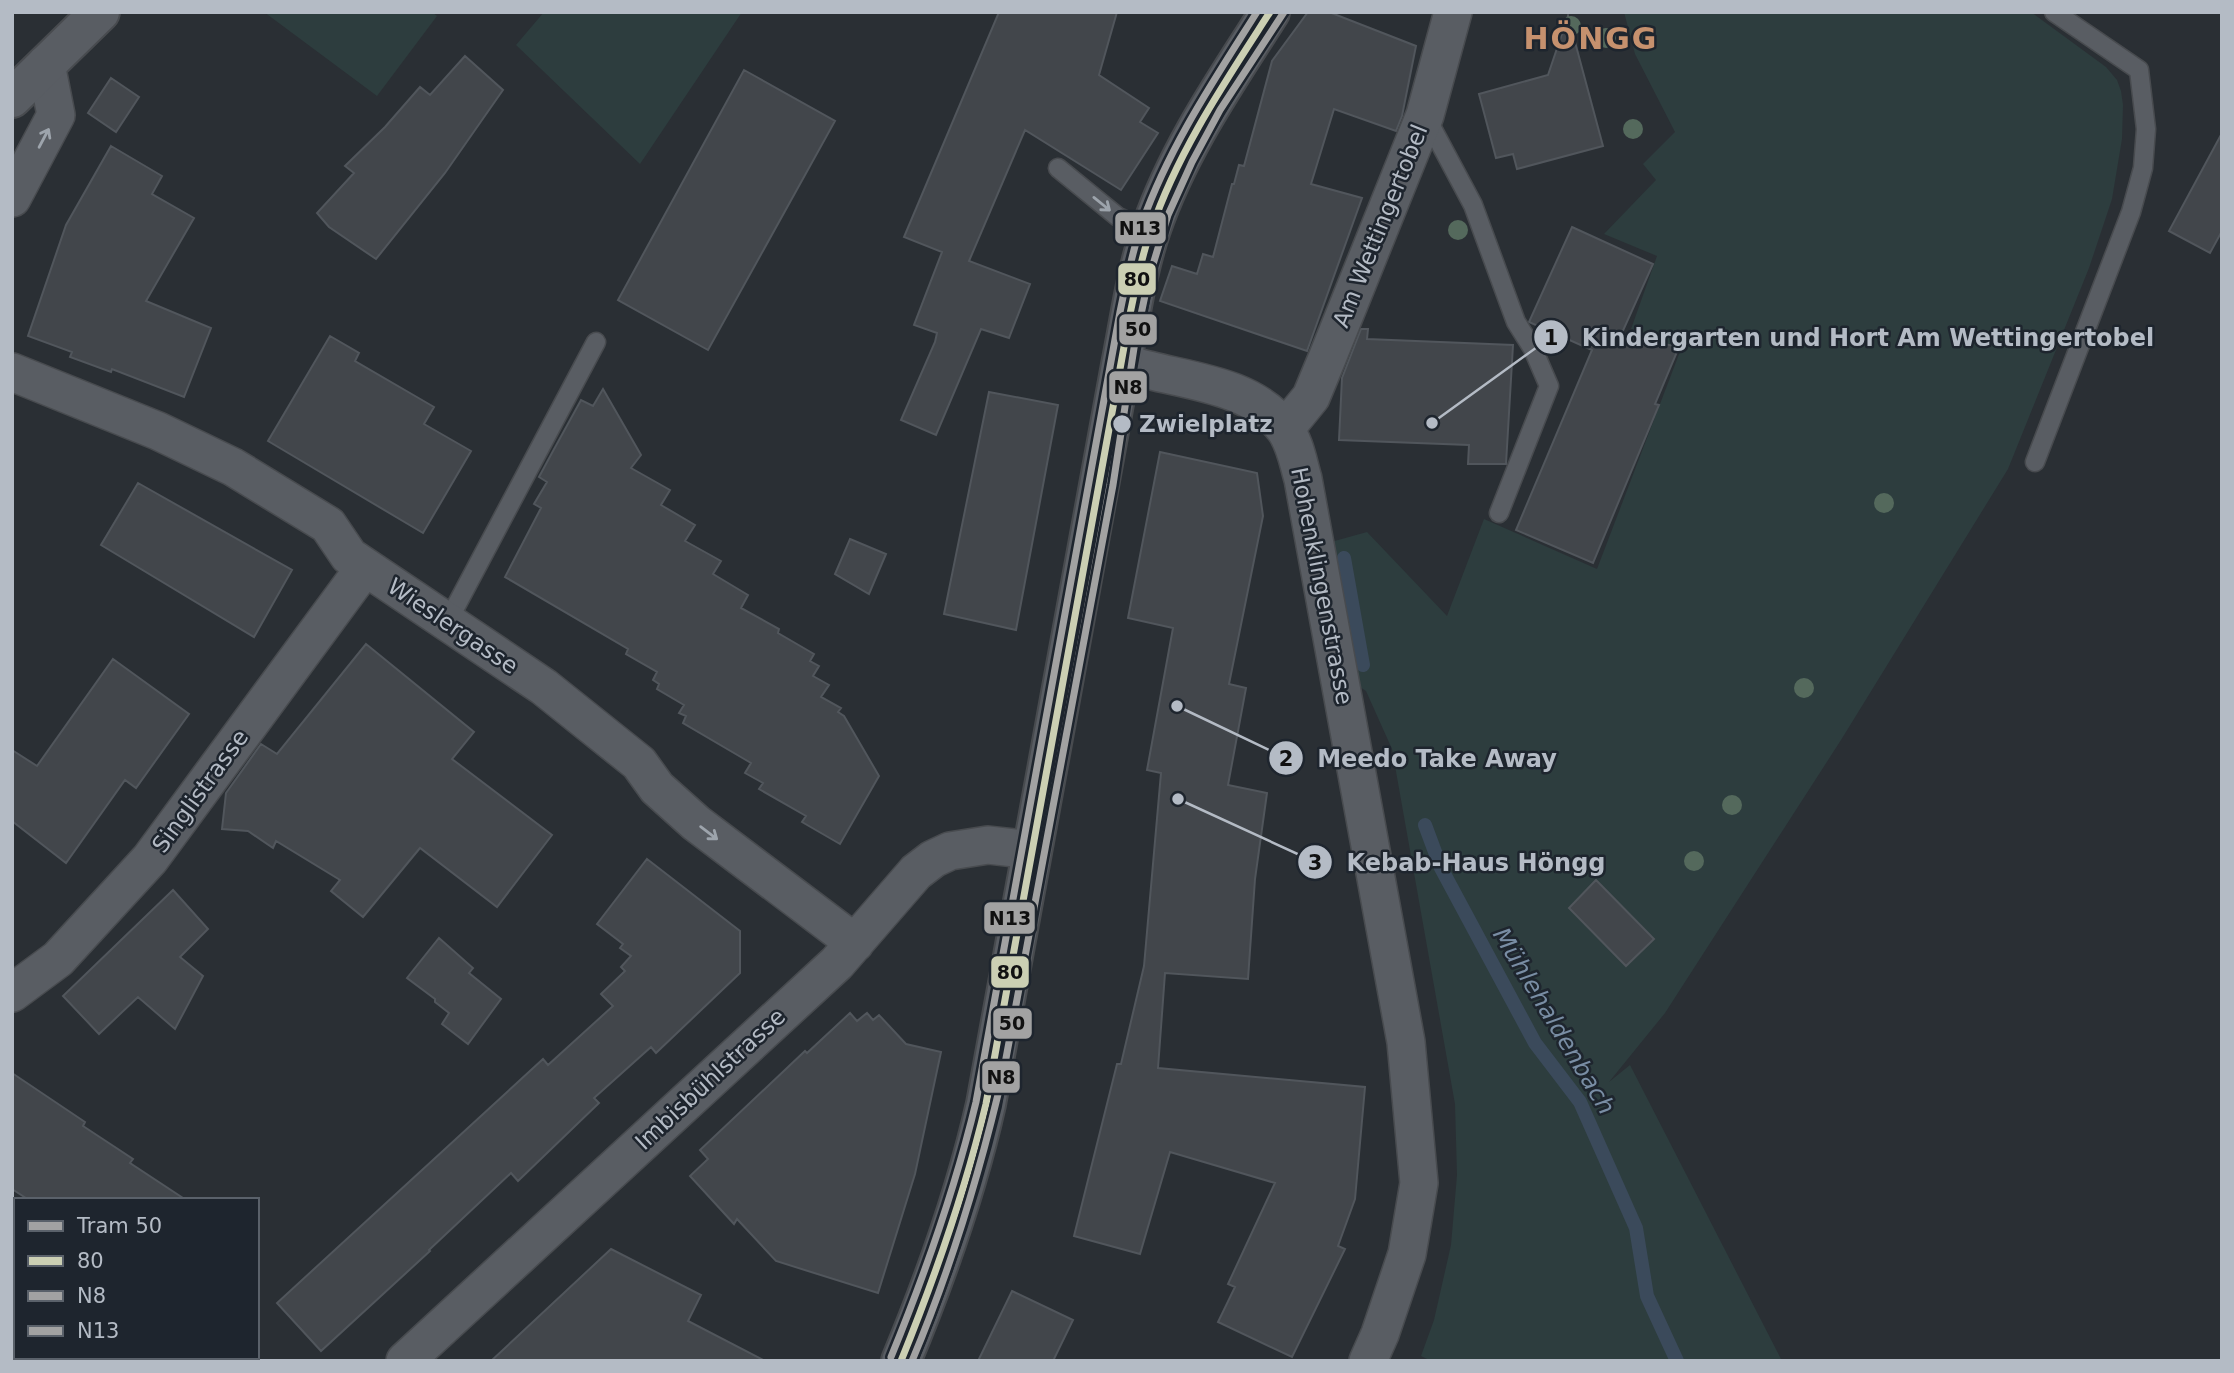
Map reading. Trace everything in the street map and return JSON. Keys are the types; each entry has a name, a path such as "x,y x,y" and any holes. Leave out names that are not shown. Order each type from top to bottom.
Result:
{"street":[{"path":"12,98 100,12"},
{"path":"901,1361 938,1269 974,1155 997,1049 1121,365 1138,278 1151,230 1165,193 1188,146 1270,12"},
{"name":"Am Wettingertobel","path":"1285,429 1311,397 1425,115 1453,12"},
{"path":"12,198 56,115 46,64"},
{"path":"1121,365 1224,389 1259,403 1285,429"},
{"name":"Wieslergasse","path":"12,372 158,431 233,467 328,525 349,556 544,687 639,763 657,789 696,823 855,943"},
{"name":"Hohenklingenstrasse","path":"1285,429 1295,450 1303,479 1406,1042 1419,1183 1407,1254 1368,1361"},
{"name":"Singlistrasse","path":"12,993 58,959 150,859 365,567"},
{"name":"Imbisbühlstrasse","path":"405,1361 837,963 916,872 933,859 950,851 988,845 1032,850"}],"lane":[{"path":"2035,463 2131,212 2143,168 2146,129 2139,70 2054,12"},
{"path":"1425,115 1473,205 1516,322 1533,349 1549,386 1499,513"},
{"path":"1058,168 1118,217 1151,230"},
{"path":"448,621 596,342"}],"shaded area":[{"path":"264,12 432,12 437,16 377,96"},
{"path":"544,12 742,12 640,164 516,45"},
{"path":"1624,12 2031,12 2106,67 2117,80 2123,105 2122,139 2112,199 2089,268 2008,469 1841,740 1665,1013 1609,1082 1630,1065 1782,1361 1431,1361 1421,1356 1434,1320 1451,1245 1457,1175 1455,1104 1392,749 1366,691 1357,685 1331,542 1367,532 1447,616 1484,519 1597,569 1681,349 1631,329 1657,256 1604,234 1656,180 1643,164 1675,132 1635,54"}],"building":[{"path":"999,12 1117,12 1099,75 1149,108 1140,122 1158,133 1121,190 1025,130 969,261 1030,284 1009,338 981,329 936,435 901,420 935,342 937,333 914,325 942,252 904,237"},
{"path":"1308,12 1329,12 1416,46 1402,116 1396,131 1334,109 1311,184 1362,198 1307,351 1160,301 1172,266 1197,274 1203,254 1213,257 1232,184 1239,165 1244,166 1272,61"},
{"path":"1568,16 1603,146 1517,169 1513,154 1496,158 1479,94 1548,75"},
{"path":"465,56 503,90 445,173 376,259 329,227 317,213 354,173 345,166 385,127 420,87 430,95"},
{"path":"744,70 835,121 708,350 618,300"},
{"path":"111,78 139,97 116,132 88,113"},
{"path":"2222,133 2222,231 2210,253 2169,231"},
{"path":"111,146 162,176 152,194 194,218 146,301 211,328 184,397 112,369 111,372 70,357 72,352 28,336 66,225"},
{"path":"1572,227 1653,264 1621,335 1679,347 1655,404 1659,405 1593,563 1516,530 1592,350 1529,322"},
{"path":"1361,329 1368,329 1367,339 1513,345 1506,464 1468,464 1469,445 1339,440 1342,378"},
{"path":"330,336 359,353 355,361 434,407 424,424 471,451 423,533 268,441"},
{"path":"603,389 641,455 631,468 670,490 661,505 695,525 685,541 721,561 713,574 748,595 741,608 779,629 778,633 814,654 810,661 819,666 813,676 829,685 821,697 841,708 838,712 844,716 879,776 840,844 802,822 806,816 759,789 763,783 745,773 751,763 683,723 686,716 679,713 684,705 657,689 659,684 653,680 657,672 626,654 628,649 505,577 541,508 534,504 547,482 539,477 581,400 593,406"},
{"path":"989,392 1058,405 1016,630 944,614"},
{"path":"1160,452 1257,473 1263,516 1229,684 1246,688 1228,785 1267,793 1255,879 1248,979 1165,973 1158,1068 1365,1087 1355,1199 1338,1246 1345,1249 1292,1357 1218,1322 1235,1287 1228,1284 1275,1183 1170,1152 1140,1254 1074,1236 1117,1064 1121,1064 1144,966 1161,773 1147,770 1173,628 1128,618"},
{"path":"138,483 292,570 254,637 101,545"},
{"path":"850,539 886,554 869,594 835,574"},
{"path":"366,644 474,732 452,759 552,835 497,907 420,848 363,917 331,891 340,880 276,841 273,848 248,831 222,829 226,793 261,744 277,754"},
{"path":"113,659 189,714 136,788 125,780 66,863 12,821 12,750 37,766"},
{"path":"647,859 740,931 740,973 656,1053 651,1047 594,1098 599,1103 518,1181 511,1173 321,1351 277,1303 543,1059 548,1065 613,1006 601,994 625,971 621,967 631,956 620,948 623,944 597,924"},
{"path":"1596,880 1654,939 1626,966 1569,908"},
{"path":"173,890 208,929 180,957 203,976 175,1029 138,997 99,1034 63,996"},
{"path":"439,938 473,968 469,973 501,999 468,1044 442,1024 449,1013 407,978"},
{"path":"850,1013 857,1021 867,1013 873,1020 879,1015 906,1044 941,1052 915,1174 878,1293 776,1261 737,1219 734,1224 690,1176 708,1159 700,1150 805,1051 807,1053"},
{"path":"12,1073 85,1122 83,1126 133,1159 130,1163 183,1198 26,1198 12,1189"},
{"path":"611,1249 701,1295 688,1321 765,1361 491,1361"},
{"path":"1012,1291 1073,1320 1053,1361 978,1361"}],"waterway":[{"name":"Mühlehaldenbach","path":"1344,558 1363,665"},
{"name":"Mühlehaldenbach","path":"1425,825 1441,868 1535,1043 1580,1102 1636,1228 1647,1296 1677,1361"}],"tram line":[{"name":"50","path":"912,1361 964,1217 1004,1069 1113,485 1134,348 1148,281 1168,215 1192,162 1220,110 1284,12"}],"transit line":[{"name":"N13","path":"891,1357 938,1231 976,1102 1120,312 1135,245 1153,195 1179,141 1257,12"},
{"name":"80","path":"901,1361 948,1234 986,1104 1130,314 1144,251 1162,201 1189,145 1270,12"},
{"name":"N8","path":"912,1361 959,1235 996,1106 1155,253 1172,204 1199,149 1229,95 1279,18"}],"place":[{"name":"Kindergarten und Hort Am Wettingertobel","path":"1432,423"},
{"name":"Zwielplatz","path":"1122,424"},
{"name":"Meedo Take Away","path":"1177,706"},
{"name":"Kebab-Haus Höngg","path":"1178,799"}],"district":[{"name":"HÖNGG","path":"1591,38"}]}
